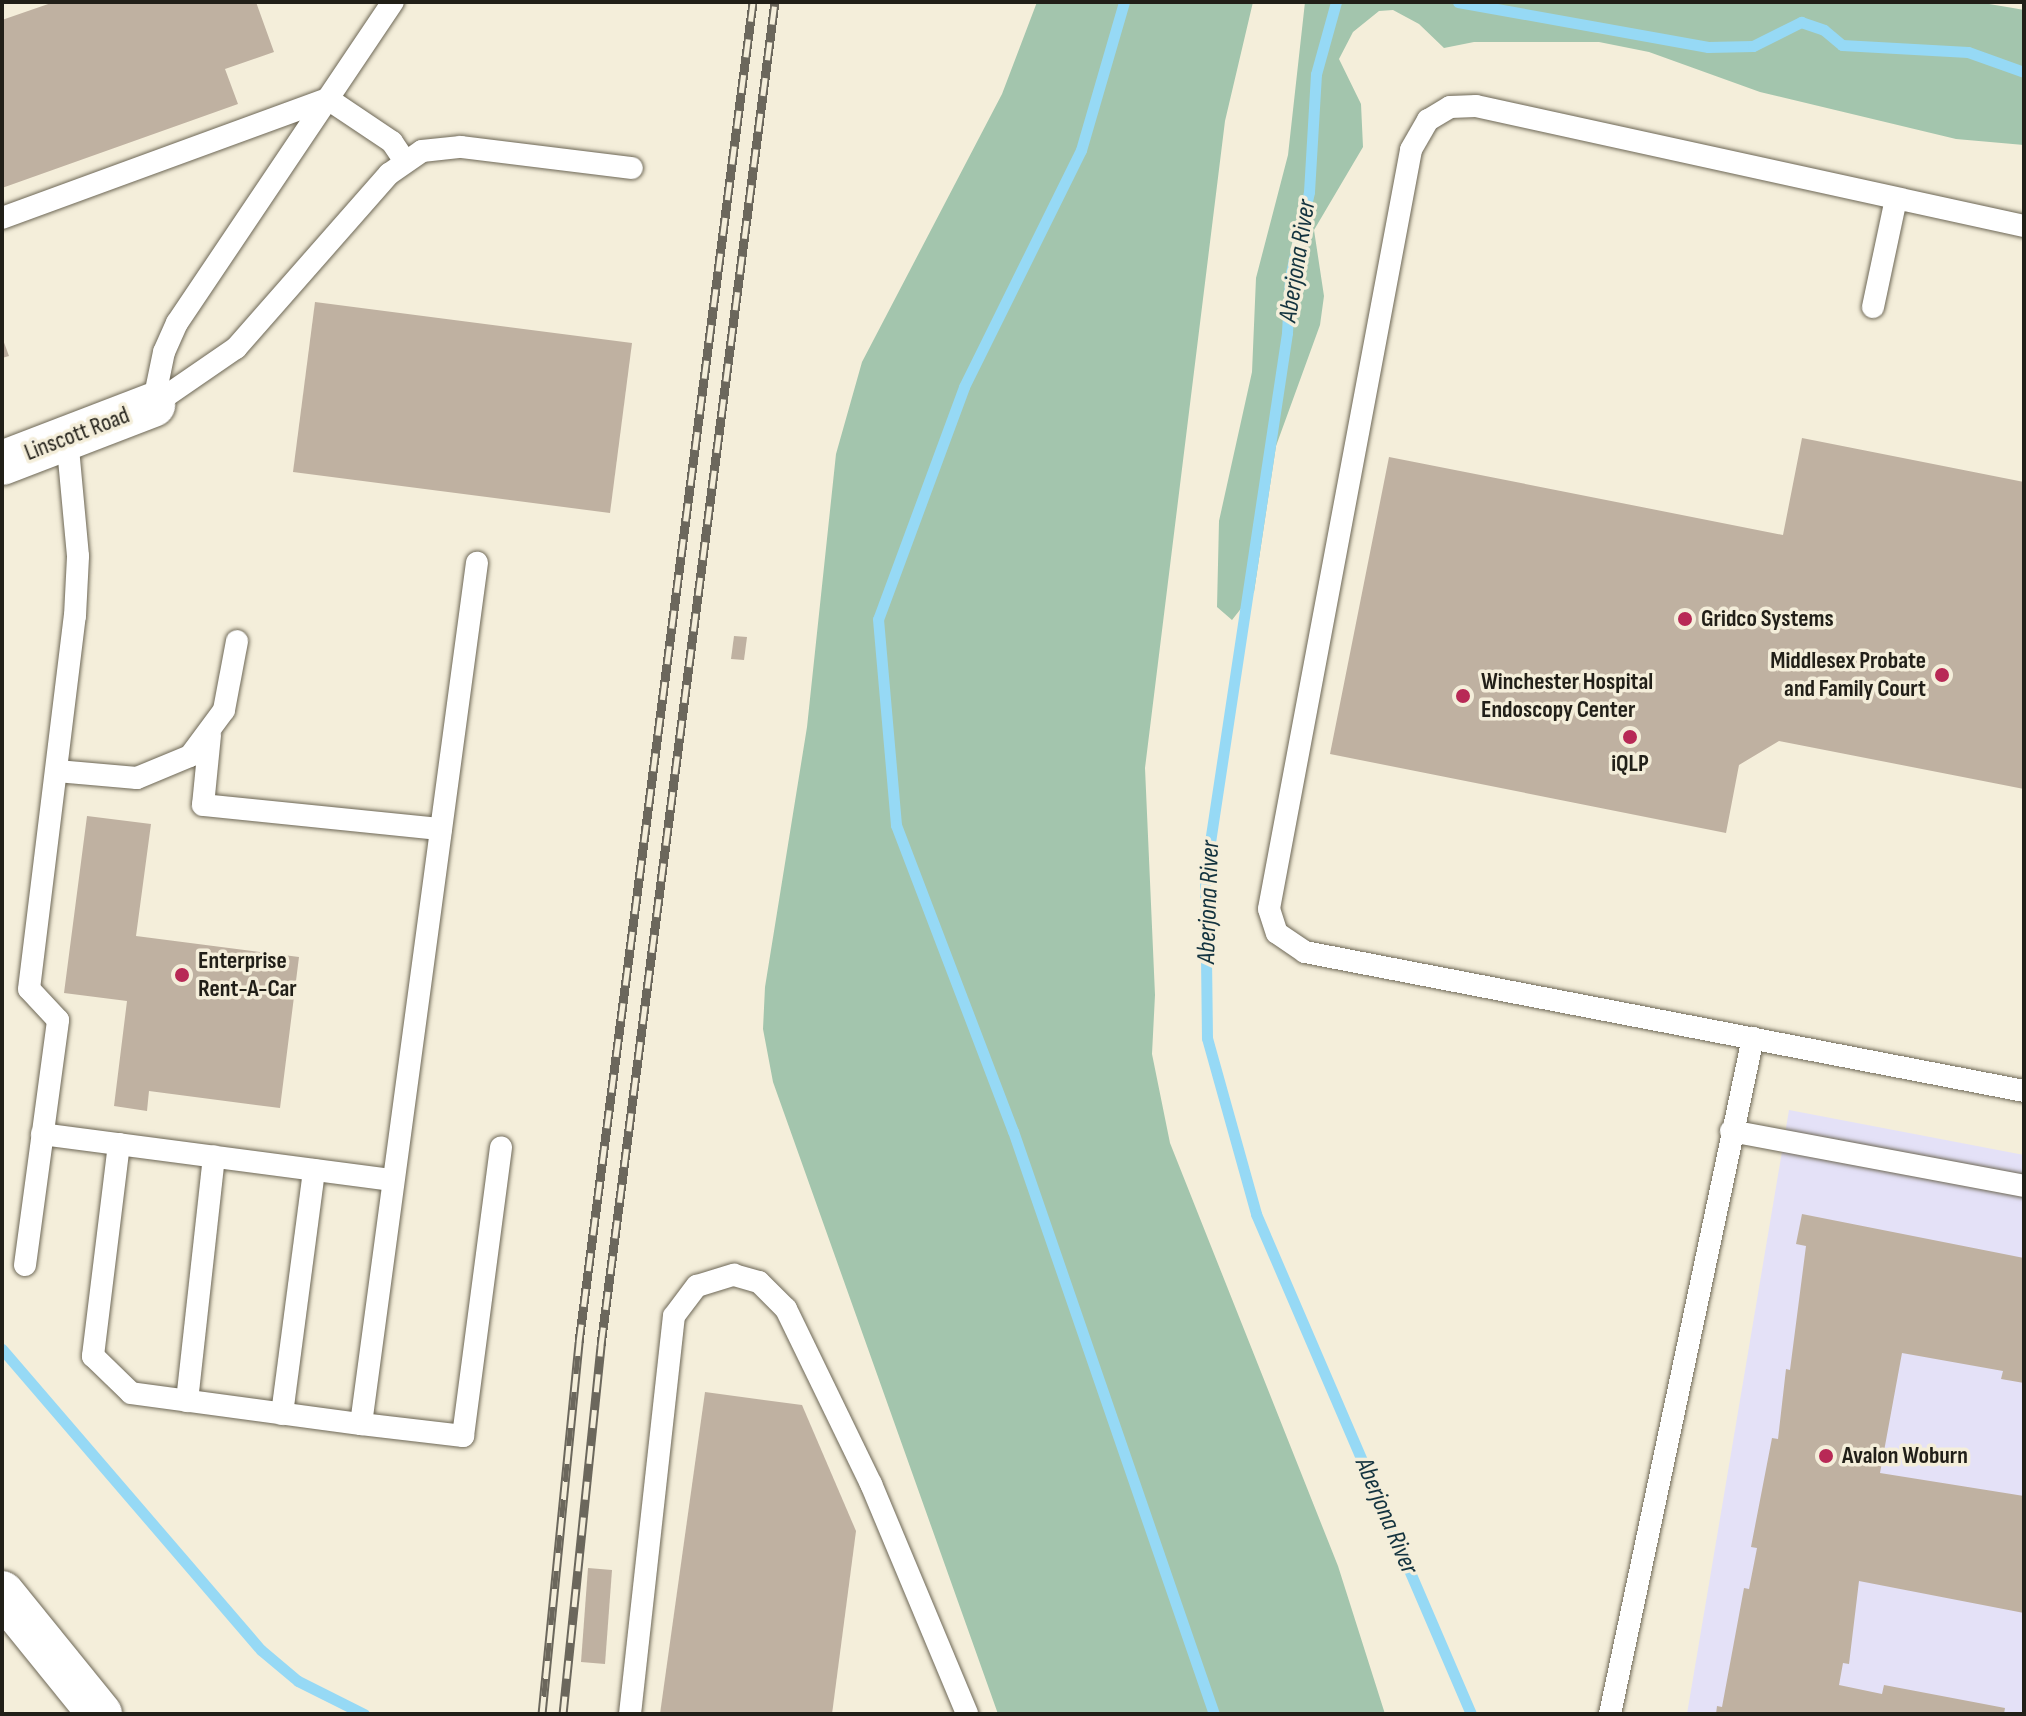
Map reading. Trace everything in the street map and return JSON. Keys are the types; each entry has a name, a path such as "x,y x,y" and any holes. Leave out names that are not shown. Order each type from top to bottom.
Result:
{"street":[{"name":"Linscott Road","path":"2,463 153,405"},
{"path":"2,1593 100,1714"}],"lane":[{"path":"153,405 164,352 177,323 393,2"},
{"path":"328,99 392,142 405,161"},
{"path":"2,218 328,99"},
{"path":"2024,226 1476,106 1442,110 1422,126 1411,150 1270,900 1277,933 1297,949 2024,1091"},
{"path":"153,405 236,348 405,161 448,146 632,168"},
{"path":"1873,307 1896,199"},
{"path":"25,1265 58,1020 29,989 57,771 78,556 67,437"},
{"path":"361,1424 477,563"},
{"path":"237,641 229,696 210,735 203,805 441,829"},
{"path":"57,771 123,779 151,775 178,764 210,735"},
{"path":"1610,1714 1753,1038"},
{"path":"1731,1131 2024,1186"},
{"path":"42,1134 393,1180"},
{"path":"119,1144 93,1356 131,1393 463,1436 501,1147"},
{"path":"187,1401 214,1156"},
{"path":"282,1414 314,1170"},
{"path":"630,1714 674,1316 697,1286 734,1275 759,1282 786,1309 871,1484 967,1714"}],"shaded area":[{"path":"1789,1110 2024,1155 2024,1714 1687,1714"}],"green space":[{"path":"1037,2 1253,2 1225,121 1145,768 1155,995 1152,1054 1170,1143 1338,1566 1385,1714 998,1714 773,1082 763,1029 765,987 807,727 836,454 862,362 1002,94"},
{"path":"1305,2 1977,2 2024,10 2024,145 1956,139 1760,92 1649,52 1599,42 1474,42 1444,48 1419,24 1393,10 1379,11 1353,32 1339,59 1361,104 1363,147 1314,230 1324,296 1320,325 1276,446 1254,592 1232,620 1217,607 1219,521 1252,372 1256,278 1288,155"}],"building":[{"path":"54,2 256,2 274,52 225,69 238,104 2,188 2,20"},
{"path":"315,302 632,343 610,513 293,472"},
{"path":"2,337 9,356 2,358"},
{"path":"1802,438 2024,482 2024,789 1779,741 1739,765 1726,833 1330,754 1389,457 1783,535"},
{"path":"734,636 747,637 744,660 731,659"},
{"name":"Enterprise Rent-A-Car","path":"87,816 151,824 136,936 299,957 280,1108 149,1091 147,1111 114,1106 127,1001 64,993"},
{"name":"Avalon Woburn","path":"1802,1214 2024,1258 2024,1383 2001,1379 2003,1371 1902,1353 1880,1473 2024,1496 2024,1613 1859,1581 1849,1664 1843,1663 1839,1685 1882,1694 1884,1685 2005,1708 2004,1714 1716,1714 1717,1706 1722,1707 1744,1588 1749,1589 1757,1548 1751,1547 1772,1438 1778,1439 1786,1369 1790,1370 1806,1246 1796,1244"},
{"path":"705,1392 802,1405 856,1531 832,1714 660,1714"},
{"path":"588,1568 612,1570 605,1664 581,1662"}],"waterway":[{"path":"1124,2 1081,150 964,387 878,619 896,825 1013,1131 1214,1714"},
{"name":"Aberjona River","path":"1336,2 1316,74 1309,192 1290,277 1287,333 1205,875 1207,1038 1256,1214 1471,1714"},
{"name":"Aberjona River","path":"1458,2 1708,47 1753,46 1801,22 1824,30 1842,45 1968,52 2024,72"},
{"path":"2,1349 261,1650 298,1681 364,1714"}],"railway":[{"path":"542,1714 579,1342 753,2"},
{"path":"563,1714 601,1345 775,2"}],"place":[{"name":"Gridco Systems","path":"1685,619"},
{"name":"Middlesex Probate and Family Court","path":"1942,675"},
{"name":"Winchester Hospital Endoscopy Center","path":"1463,696"},
{"name":"iQLP","path":"1630,737"},
{"name":"Enterprise Rent-A-Car","path":"182,975"},
{"name":"Avalon Woburn","path":"1826,1456"}]}
